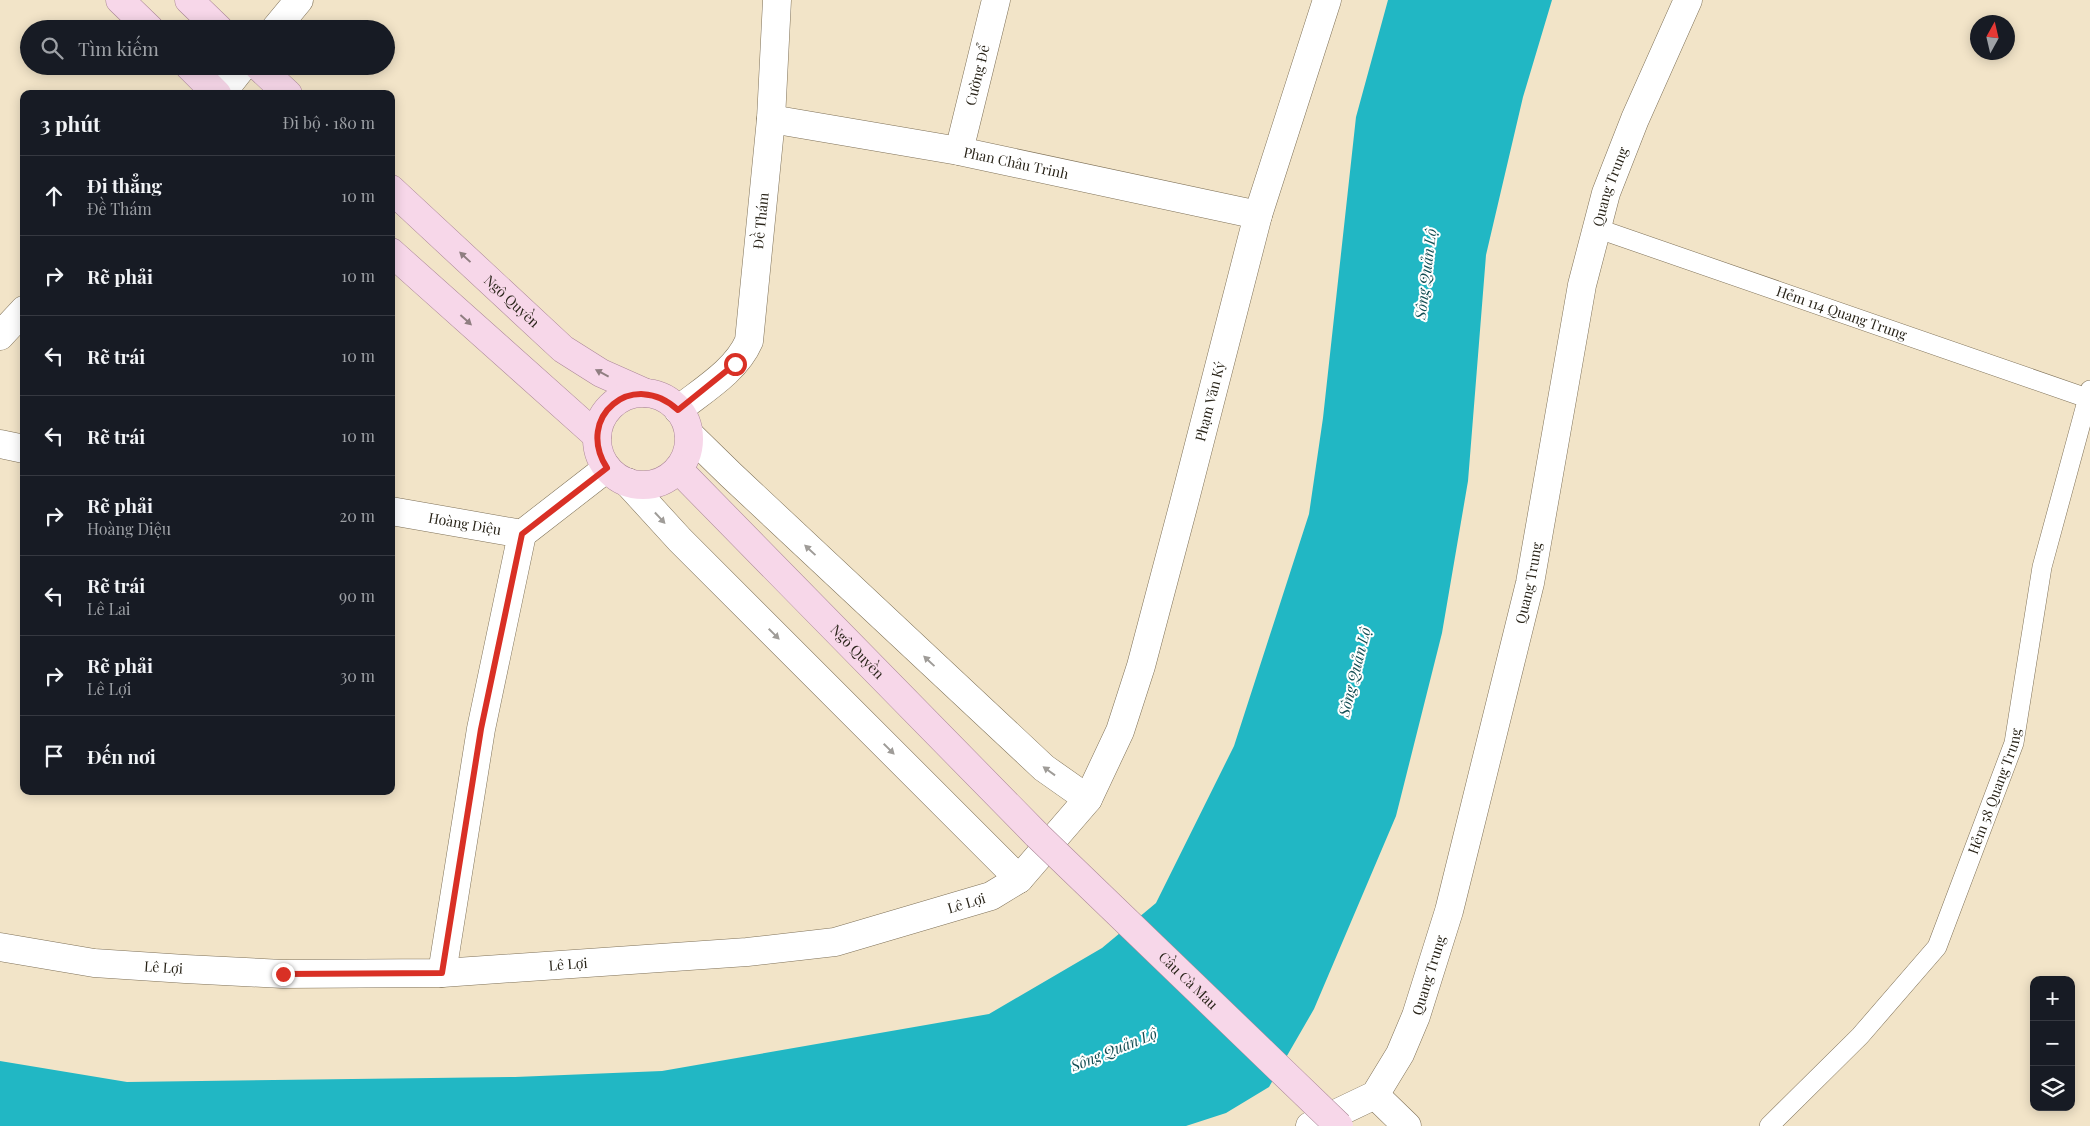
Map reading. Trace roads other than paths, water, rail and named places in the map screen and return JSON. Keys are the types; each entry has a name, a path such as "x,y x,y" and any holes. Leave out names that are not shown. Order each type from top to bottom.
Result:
{"main road":[{"path":"120,0 141,20"},
{"path":"189,0 210,20"},
{"path":"199,75 215,90"},
{"path":"268,75 284,90"},
{"name":"Ngô Quyền","path":"395,193 563,348 601,373 646,393"},
{"path":"395,256 597,436"},
{"path":"646,393 669,402 684,422 688,446 678,469 667,478 654,484 640,485 617,475 597,448 600,422 607,410 632,395 646,393"},
{"name":"Ngô Quyền","path":"678,469 1037,835"},
{"name":"Cầu Cà Mau","path":"1037,835 1338,1126"}],"street":[{"path":"282,20 299,0"},
{"name":"Đề Thám","path":"684,422 744,353 749,342 771,119 777,0"},
{"name":"Cường Để","path":"960,151 996,0"},
{"name":"Phạm Văn Ký","path":"1088,799 1120,731 1141,666 1258,215 1328,0"},
{"name":"Quang Trung","path":"1375,1095 1400,1054 1416,1016 1450,911 1530,583 1582,285 1606,193 1631,128 1688,0"},
{"path":"223,90 236,75"},
{"name":"Phan Châu Trinh","path":"771,119 960,151 1258,215"},
{"path":"0,336 20,314"},
{"path":"684,422 731,476 1044,768 1088,799"},
{"path":"0,444 20,447"},
{"path":"617,475 1019,879"},
{"name":"Hoàng Diệu","path":"395,512 522,534 617,475"},
{"path":"442,973 481,729 522,534"},
{"name":"Lê Lợi","path":"0,947 94,963 283,974 442,973 738,953 835,942 992,896 1019,879 1088,799"},
{"path":"1310,1126 1375,1095 1407,1126"}],"lane":[{"name":"Hẻm 114 Quang Trung","path":"1596,228 2089,394"},
{"name":"Hẻm 58 Quang Trung","path":"1769,1126 1860,1036 1938,947 2014,743 2042,566 2089,394"}],"water":[{"name":"Sông Quản Lộ","path":"1388,0 1552,0 1523,97 1486,255 1468,481 1442,633 1396,816 1314,1009 1269,1087 1226,1113 1186,1126 0,1126 0,1061 127,1082 515,1077 662,1071 989,1014 1102,948 1156,903 1234,746 1309,514 1323,418 1356,117"}]}
